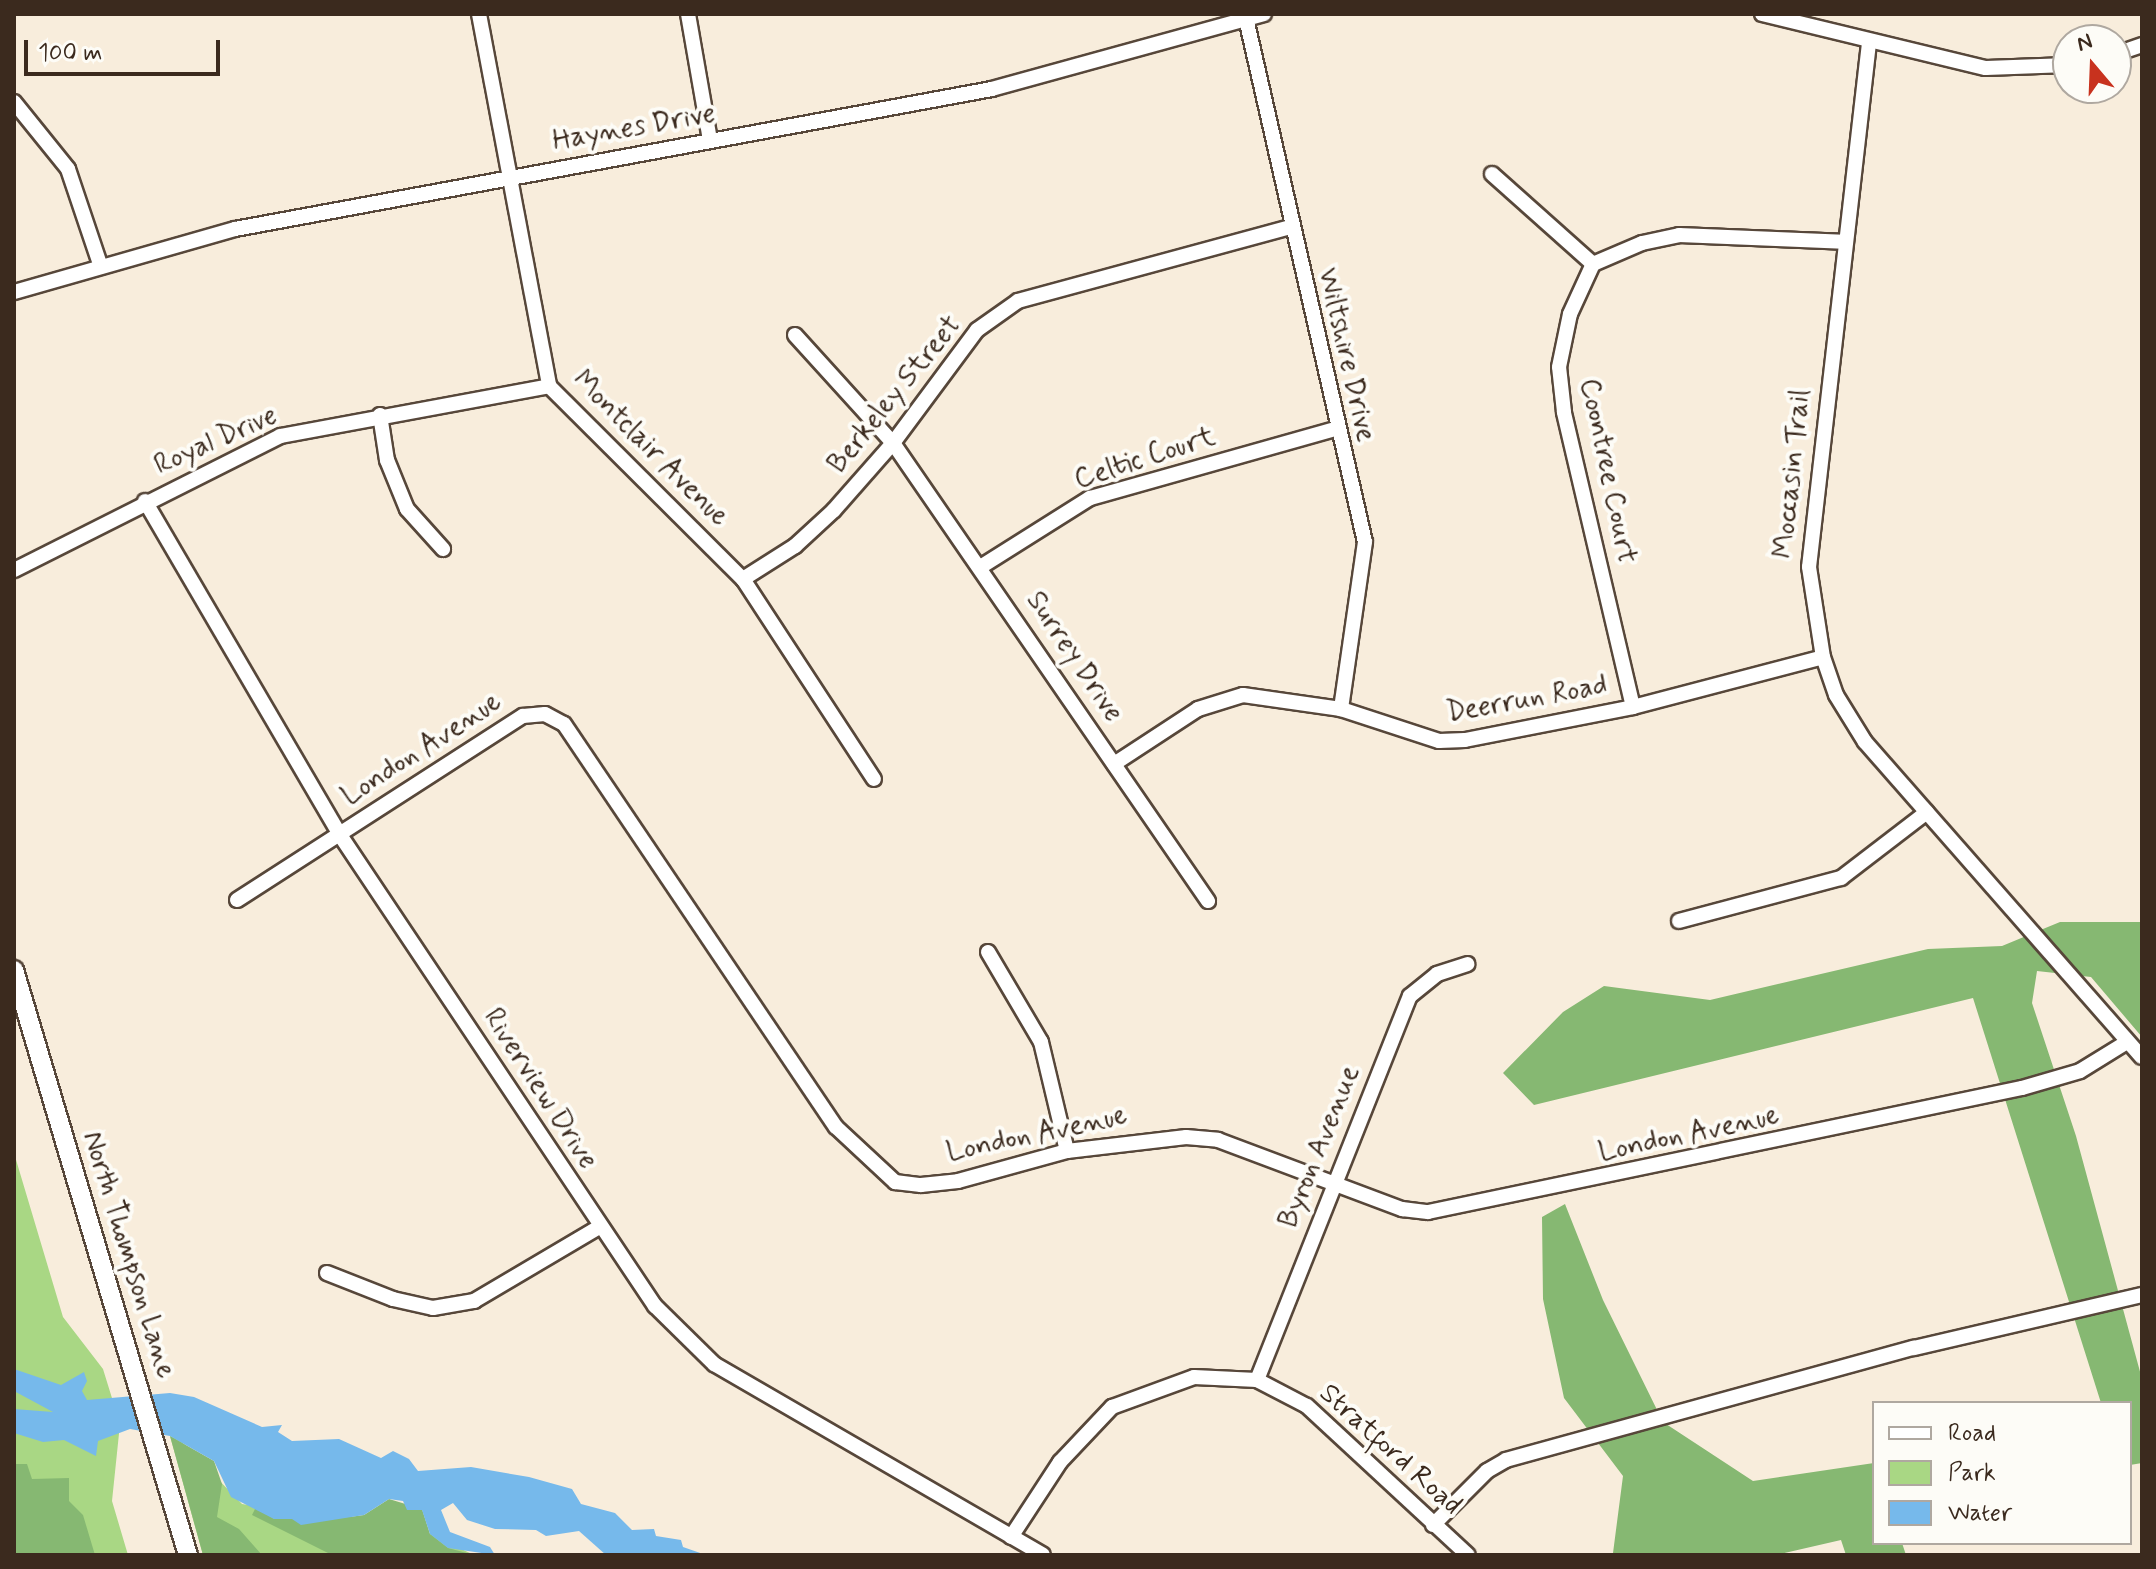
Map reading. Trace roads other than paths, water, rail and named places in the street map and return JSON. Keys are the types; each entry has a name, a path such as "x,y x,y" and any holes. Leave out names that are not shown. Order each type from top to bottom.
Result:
{"main road":[{"name":"North Thompson Lane","path":"14,970 186,1547"}],"street":[{"name":"Montclair Avenue","path":"479,14 549,386 743,579 874,779"},
{"path":"688,14 710,140"},
{"name":"Haynes Drive","path":"14,292 235,229 992,89 1245,16 1264,14"},
{"path":"1762,14 1869,43 1986,68 2052,66"},
{"name":"Wiltshire Drive","path":"1245,16 1336,429 1365,542 1341,709"},
{"name":"Moccasin Trail","path":"1869,43 1843,242 1809,567 1823,657 1836,695 1865,742 2142,1057"},
{"path":"14,102 68,169 101,267"},
{"path":"1492,174 1593,264 1642,243 1679,235 1843,242"},
{"name":"Berkeley Street","path":"743,579 795,546 834,510 893,443 977,330 1018,301 1290,227"},
{"name":"Coontree Court","path":"1593,264 1570,314 1559,367 1564,412 1633,707"},
{"name":"Surrey Drive","path":"795,335 893,443 982,566 1208,901"},
{"name":"Royal Drive","path":"14,570 145,501 280,436 549,386"},
{"path":"380,415 387,460 407,509 443,549"},
{"name":"Celtic Court","path":"982,566 1090,498 1336,429"},
{"name":"Riverview Drive","path":"145,501 340,835 599,1227 655,1306 714,1364 1043,1555"},
{"name":"Deerrun Road","path":"1114,764 1219,700 1243,695 1341,709 1439,741 1520,733 1823,657"},
{"name":"London Avenue","path":"237,900 523,716 545,714 564,724 836,1127 869,1163 895,1182 921,1185 958,1181 1067,1151 1142,1139 1218,1140 1331,1185 1402,1209 1428,1212 2008,1092 2080,1071 2127,1042"},
{"path":"1679,921 1841,878 1927,812"},
{"path":"988,952 1041,1042 1067,1151"},
{"name":"Byron Avenue","path":"1257,1380 1331,1185 1410,996 1437,974 1467,964"},
{"path":"327,1273 393,1299 433,1308 474,1301 599,1227"},
{"path":"1433,1525 1487,1471 1506,1460 1914,1348 2142,1295"},
{"name":"Stratford Road","path":"1011,1537 1060,1462 1112,1407 1194,1377 1257,1380 1307,1406 1468,1555"}],"water":[{"path":"14,1369 61,1385 84,1372 87,1381 82,1391 87,1400 170,1393 194,1397 262,1427 282,1425 278,1432 292,1441 339,1439 381,1458 393,1451 409,1459 418,1471 471,1467 529,1477 572,1489 581,1504 615,1513 632,1530 654,1529 656,1536 681,1540 683,1547 706,1555 606,1555 579,1531 546,1536 536,1530 495,1529 467,1520 453,1503 441,1510 450,1532 490,1547 495,1555 448,1548 430,1534 422,1510 407,1510 403,1501 389,1499 364,1515 301,1525 292,1519 274,1519 231,1497 214,1461 170,1436 130,1429 98,1441 96,1456 64,1440 43,1442 14,1433 14,1409 53,1412 14,1391"}]}
